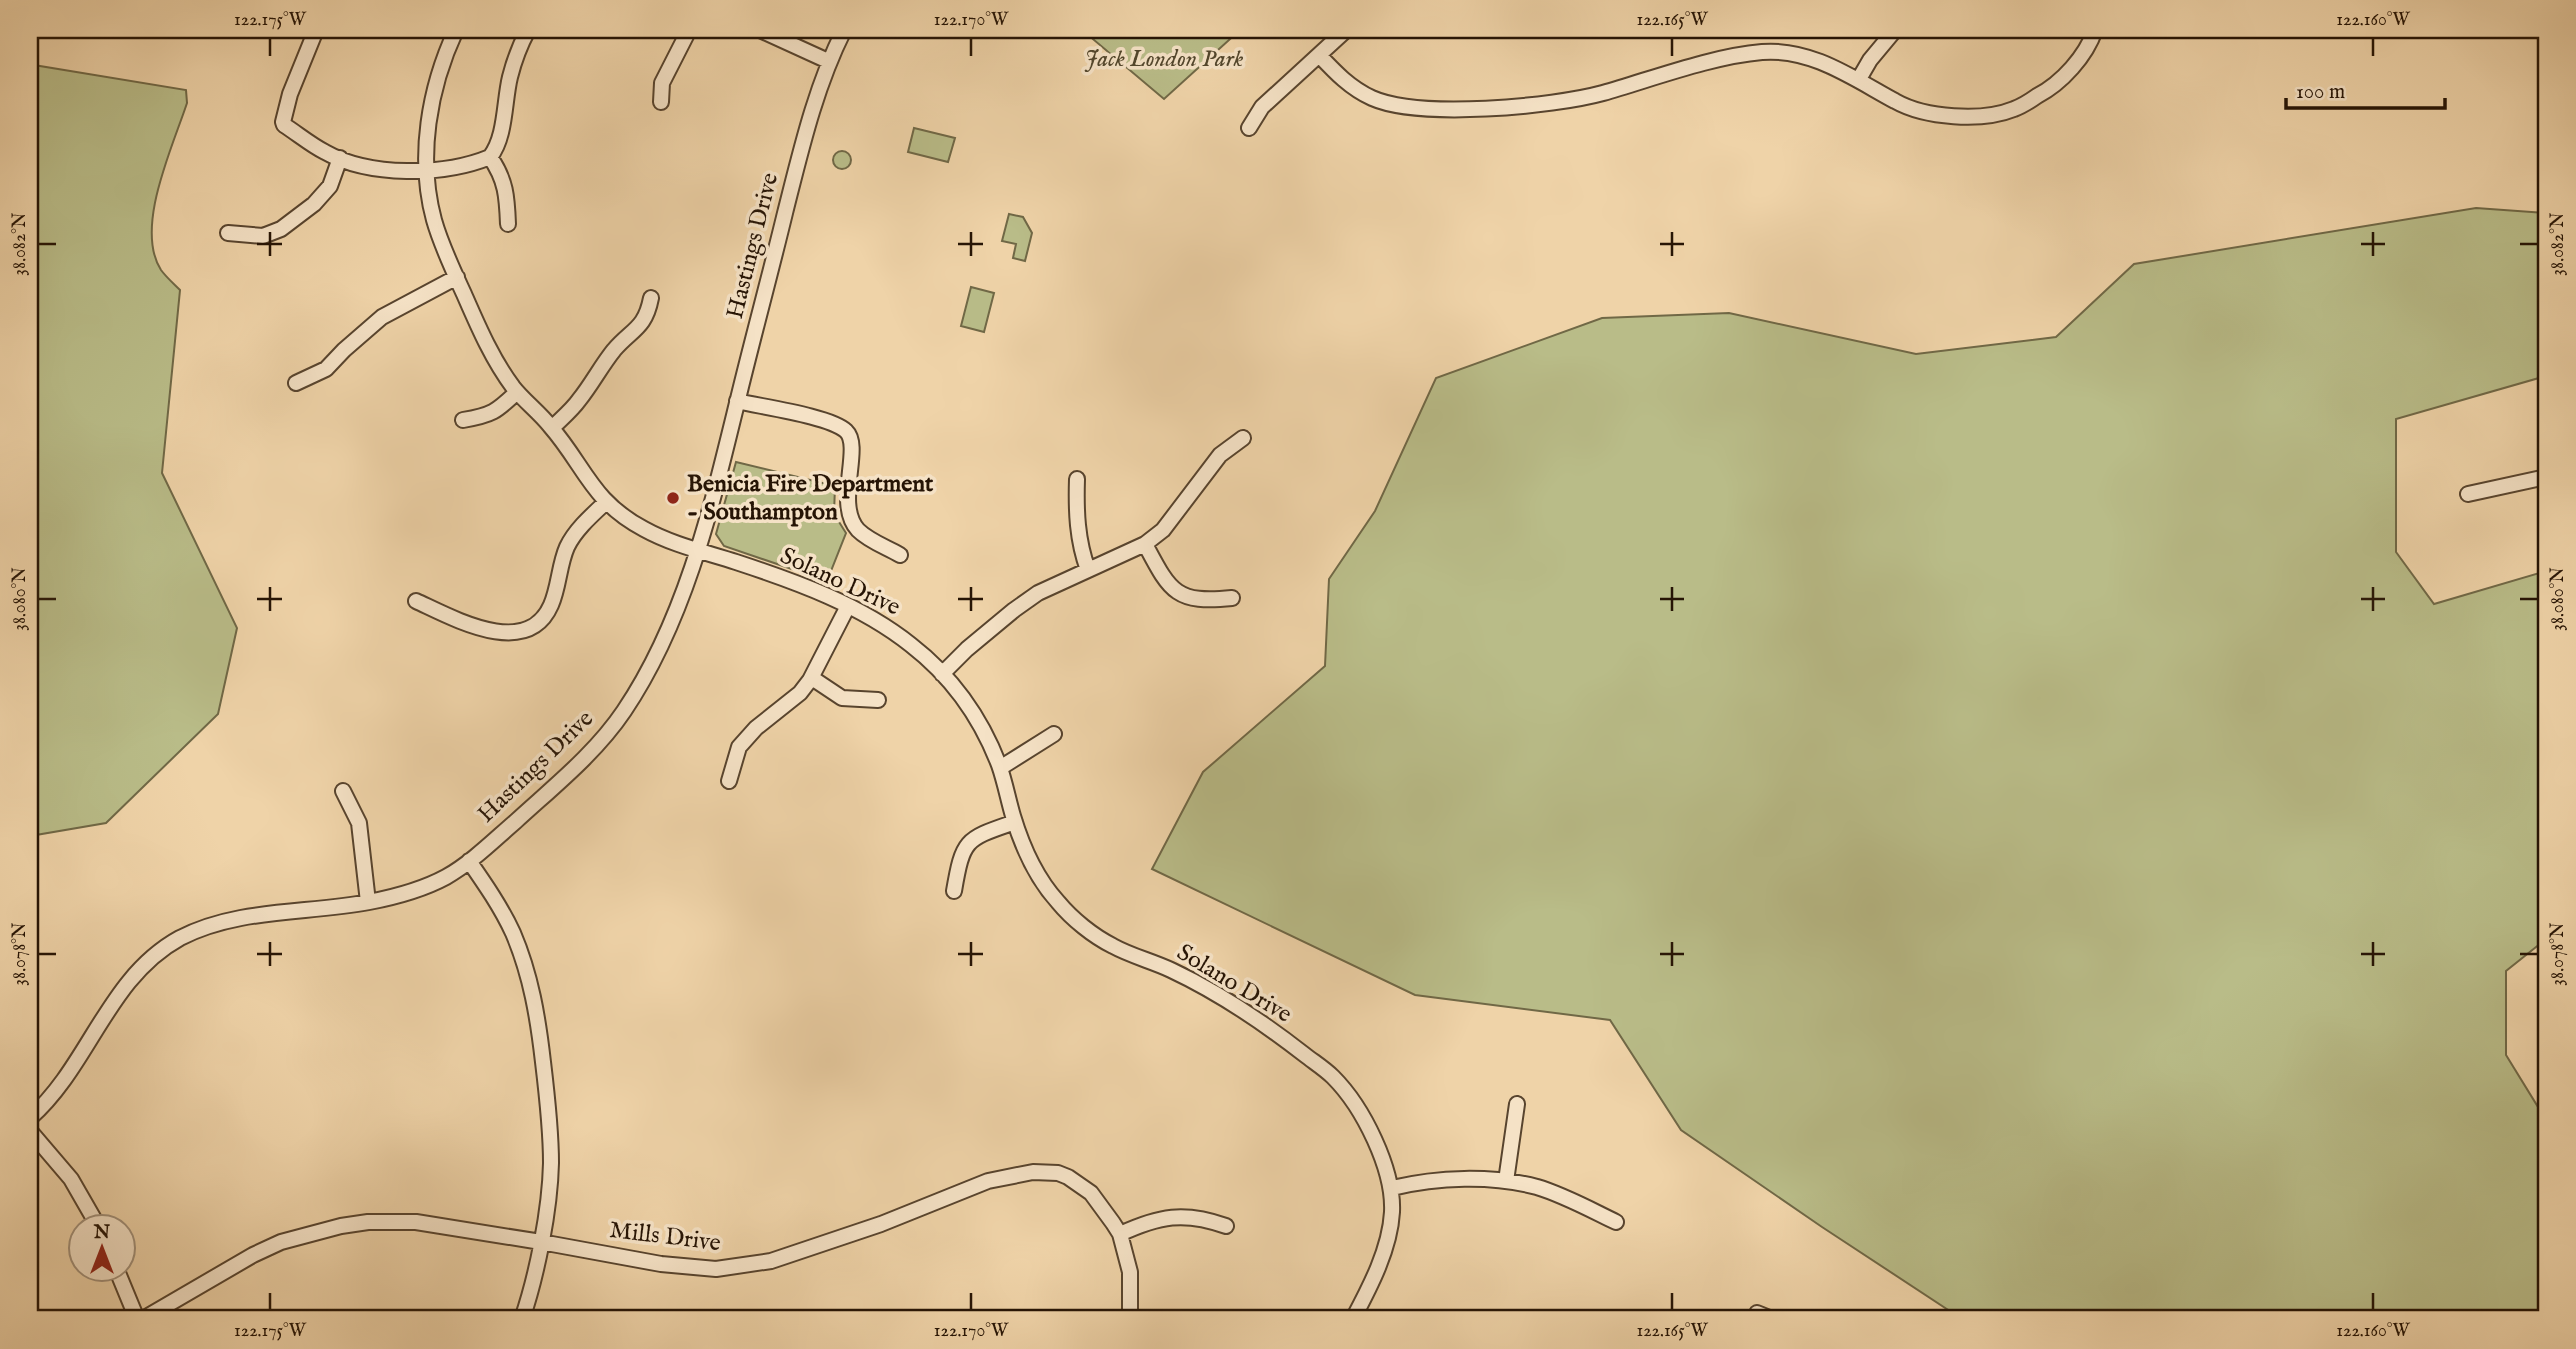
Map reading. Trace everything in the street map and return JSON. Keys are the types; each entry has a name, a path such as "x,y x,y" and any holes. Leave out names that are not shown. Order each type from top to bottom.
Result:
{"street":[{"path":"316,30 290,94 284,125 327,153 377,170 427,170 490,157 495,152 510,77 528,30"},
{"name":"Solano Drive","path":"456,30 444,55 432,102 427,142 428,191 435,224 457,278 492,355 517,392 552,428 593,489 641,528 663,539 800,584 883,624 915,647 968,704 1000,768 1015,822 1030,858 1059,903 1111,946 1172,970 1215,995 1275,1031 1332,1076 1358,1111 1383,1158 1392,1188 1390,1233 1353,1319"},
{"path":"661,102 662,83 689,30"},
{"path":"760,30 828,61"},
{"name":"Hastings Drive","path":"30,1118 61,1085 123,987 160,950 202,928 233,920 368,902 430,885 469,861 598,745 625,709 658,650 697,550 809,117 828,61 844,30"},
{"path":"1249,128 1262,107 1346,30"},
{"path":"1859,79 1870,60 1895,30"},
{"path":"1319,55 1352,87 1374,99 1416,108 1464,109 1557,101 1600,94 1687,69 1764,52 1820,61 1859,79 1898,103 1933,114 1961,117 2014,110 2044,92 2073,67 2092,41 2095,30"},
{"path":"490,157 502,174 507,192 508,224"},
{"path":"228,233 263,236 281,229 314,204 330,186 340,158"},
{"path":"296,383 326,369 344,349 382,317 457,278"},
{"path":"552,428 579,401 616,348 642,323 650,298"},
{"path":"463,420 488,416 501,408 517,392"},
{"path":"737,401 835,423 849,433 852,443 848,508 851,519 857,529 868,538 900,555"},
{"path":"942,674 967,649 1038,593 1146,544 1163,530 1220,455 1243,438"},
{"path":"2468,494 2546,477"},
{"path":"1077,479 1076,510 1080,548 1088,570"},
{"path":"416,601 480,629 516,632 528,628 538,622 552,603 567,548 606,502"},
{"path":"1146,544 1170,587 1182,596 1209,600 1232,597"},
{"path":"729,781 739,747 756,728 800,693 812,678 848,606"},
{"path":"812,678 842,698 878,700"},
{"path":"1000,768 1054,734"},
{"path":"343,791 359,823 368,902"},
{"path":"954,891 959,859 966,846 977,835 1015,822"},
{"path":"469,861 499,905 514,935 535,1001 547,1092 551,1163 541,1242 532,1289 522,1319"},
{"path":"1506,1181 1517,1104"},
{"path":"30,1130 75,1186 90,1212"},
{"name":"Mills Drive","path":"143,1319 271,1247 315,1231 341,1226 368,1222 416,1222 661,1264 735,1268 771,1261 881,1224 988,1181 1033,1172 1058,1172 1091,1193 1119,1234 1130,1272 1130,1319"},
{"path":"1392,1188 1441,1181 1506,1181 1539,1188 1616,1222"},
{"path":"1119,1234 1148,1220 1179,1217 1202,1217 1226,1226"},
{"path":"121,1282 137,1319"},
{"path":"1756,1312 1772,1319"}],"green space":[{"name":"Jack London Park","path":"1078,30 1240,30 1164,99 1087,34"},
{"path":"30,61 34,65 186,90 187,103 159,187 152,232 154,253 161,270 180,290 162,473 237,628 218,714 106,823 30,836"},
{"path":"914,128 955,138 948,162 908,152"},
{"path":"842,151 848,154 851,160 848,166 842,169 836,166 833,160 836,154"},
{"path":"2476,208 2546,213 2546,376 2396,419 2396,552 2434,604 2546,571 2546,939 2506,971 2506,1055 2546,1120 2546,1319 1962,1319 1681,1130 1610,1020 1415,995 1152,869 1203,772 1325,666 1329,579 1375,511 1436,378 1602,318 1729,313 1916,354 2056,337 2134,264"},
{"path":"1009,214 1023,217 1032,233 1025,261 1013,258 1016,244 1002,241"},
{"path":"971,287 994,293 984,332 961,326"},
{"path":"736,462 835,486 834,514 846,533 827,581 724,546 716,534"}],"place":[{"name":"Benicia Fire Department - Southampton","path":"673,498"}]}
